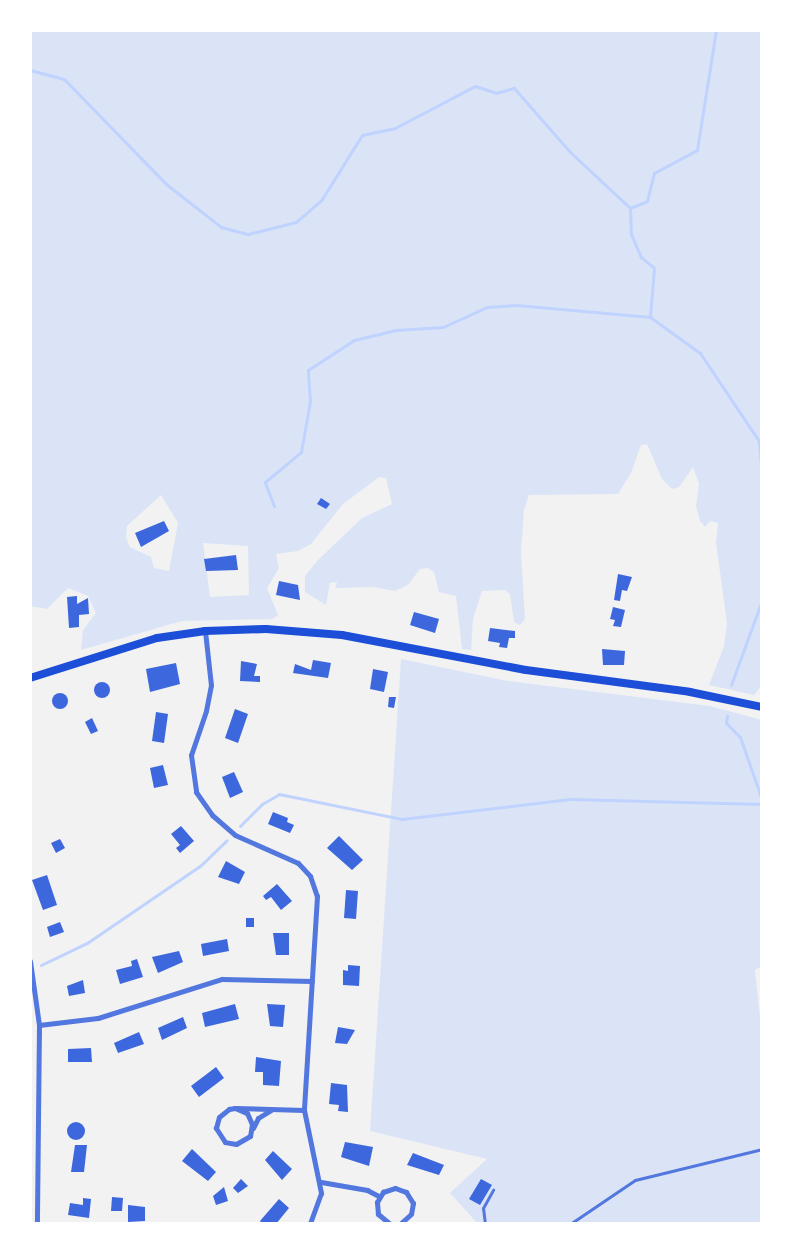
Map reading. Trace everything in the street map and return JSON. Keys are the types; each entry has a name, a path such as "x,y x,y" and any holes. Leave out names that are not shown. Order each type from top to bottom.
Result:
{"main road":[{"path":"30,678 132,644 205,631 266,629 342,635 526,670 690,692 762,707"}],"street":[{"path":"205,631 211,685 206,711 191,755 194,785 206,807 235,835 290,858 310,876 317,896 304,1110 321,1182 319,1203 310,1224"},
{"path":"30,961 39,1025 37,1224"},
{"path":"39,1025 98,1018 222,979 312,981"},
{"path":"273,1109 258,1118 242,1143 231,1144 221,1138 216,1128 219,1117 235,1108 273,1109 304,1110"},
{"path":"235,1108 250,1118 252,1130"},
{"path":"321,1182 367,1190 379,1196"},
{"path":"379,1196 395,1188 410,1197 411,1214 400,1224"},
{"path":"379,1196 378,1214 390,1224"}],"lane":[{"path":"570,1224 635,1180 762,1149"},
{"path":"485,1224 483,1208 493,1190"}],"shaded area":[{"path":"30,30 762,30 762,685 754,695 709,685 724,646 727,623 716,543 718,523 710,521 705,527 700,521 696,506 699,484 693,467 679,487 672,489 662,479 647,444 641,445 631,473 618,494 529,495 524,510 521,553 525,619 520,625 514,622 510,594 505,590 482,591 473,619 471,650 462,649 456,596 439,592 434,572 428,568 420,569 408,585 395,591 373,587 335,588 337,582 330,583 326,605 305,592 305,576 318,560 362,518 392,504 386,478 379,477 343,504 311,544 298,551 276,554 279,568 267,588 278,615 272,619 182,621 81,650 83,630 96,613 88,596 68,588 47,609 30,606","holes":["161,495 178,523 169,571 154,568 151,557 130,547 126,538 127,526","203,543 248,546 249,595 210,597"]},
{"path":"401,659 508,681 710,706 762,720 762,966 755,970 762,1036 762,1224 478,1224 450,1193 487,1159 370,1131"}],"building":[{"path":"321,498 330,504 326,509 317,504"},
{"path":"164,521 169,531 141,547 135,533"},
{"path":"236,555 238,570 206,571 204,559"},
{"path":"618,574 632,577 627,591 622,590 620,601 614,600"},
{"path":"279,581 298,585 300,600 276,595"},
{"path":"77,596 77,604 88,598 89,614 79,615 79,627 69,628 67,597"},
{"path":"613,607 625,610 621,627 613,626 615,620 610,619"},
{"path":"414,612 439,619 435,633 410,625"},
{"path":"490,628 515,631 515,638 509,638 507,648 499,647 500,643 488,641"},
{"path":"602,649 625,651 624,665 603,665"},
{"path":"313,660 331,663 328,678 293,673 295,664 311,670"},
{"path":"241,661 257,664 254,676 260,676 260,682 240,681"},
{"path":"176,663 180,684 150,692 146,669"},
{"path":"373,669 388,672 384,692 370,689"},
{"path":"99,682 105,682 110,690 108,696 99,698 94,693 94,687"},
{"path":"60,693 66,695 68,701 66,707 60,709 54,707 52,701 54,695"},
{"path":"389,697 396,697 394,708 388,707"},
{"path":"235,709 248,714 238,743 225,738"},
{"path":"156,712 168,714 164,743 152,741"},
{"path":"92,718 98,731 91,734 85,722"},
{"path":"163,765 168,785 154,788 150,768"},
{"path":"234,772 243,792 230,798 222,777"},
{"path":"273,812 288,818 287,822 294,825 290,833 268,824"},
{"path":"181,826 194,841 180,853 176,848 180,845 171,834"},
{"path":"339,836 363,860 352,870 327,848"},
{"path":"60,839 65,848 56,853 51,843"},
{"path":"226,861 245,872 239,884 218,877"},
{"path":"47,875 57,905 43,910 32,880"},
{"path":"277,884 292,901 281,910 271,897 266,900 263,896"},
{"path":"346,890 358,891 356,919 344,918"},
{"path":"246,918 254,918 254,927 246,927"},
{"path":"60,922 64,932 50,937 47,927"},
{"path":"273,933 289,933 289,955 276,955"},
{"path":"227,939 229,951 203,956 201,944"},
{"path":"179,951 183,962 158,973 152,957"},
{"path":"137,959 143,977 120,984 116,970 132,966 131,961"},
{"path":"348,965 360,966 359,986 343,985 343,970 348,971"},
{"path":"83,980 85,993 69,996 67,986"},
{"path":"235,1004 239,1019 205,1027 202,1013"},
{"path":"267,1004 285,1005 283,1027 270,1026"},
{"path":"183,1017 187,1028 162,1040 158,1028"},
{"path":"338,1027 355,1030 347,1044 335,1043"},
{"path":"139,1032 144,1044 118,1053 114,1043"},
{"path":"91,1048 92,1062 68,1062 68,1049"},
{"path":"256,1057 281,1061 279,1086 263,1085 263,1072 255,1072"},
{"path":"216,1067 224,1078 199,1097 191,1086"},
{"path":"331,1083 347,1085 348,1112 338,1111 339,1105 329,1104"},
{"path":"72,1122 80,1122 85,1127 83,1138 72,1140 67,1135 67,1127"},
{"path":"345,1142 373,1147 369,1166 341,1157"},
{"path":"75,1145 87,1145 84,1172 71,1172"},
{"path":"192,1149 216,1172 208,1181 182,1161"},
{"path":"273,1151 292,1169 282,1180 265,1160"},
{"path":"413,1153 444,1165 439,1175 407,1165"},
{"path":"241,1179 248,1186 238,1193 233,1188"},
{"path":"481,1179 492,1185 480,1205 469,1199"},
{"path":"224,1187 228,1201 216,1205 213,1196"},
{"path":"112,1197 123,1198 122,1211 111,1211"},
{"path":"83,1198 91,1199 89,1218 68,1215 70,1203 83,1205"},
{"path":"279,1199 289,1208 276,1224 263,1224 260,1221"},
{"path":"128,1205 145,1207 145,1221 128,1222"}],"waterway":[{"path":"630,208 647,201 654,173 697,150 716,30"},
{"path":"30,70 64,79 166,184 221,227 248,234 296,222 322,199 362,135 395,128 475,86 496,93 514,88 570,152 630,208 631,234 641,257 654,268 650,317"},
{"path":"274,506 265,482 301,452 310,401 308,370 354,340 396,330 443,327 487,307 516,305 650,317 700,353 759,441 762,475"},
{"path":"731,685 762,600"},
{"path":"727,716 726,723 740,737 762,800"},
{"path":"240,826 262,804 279,794 402,819 570,799 762,804"},
{"path":"41,965 87,943 200,866 227,840"}]}
